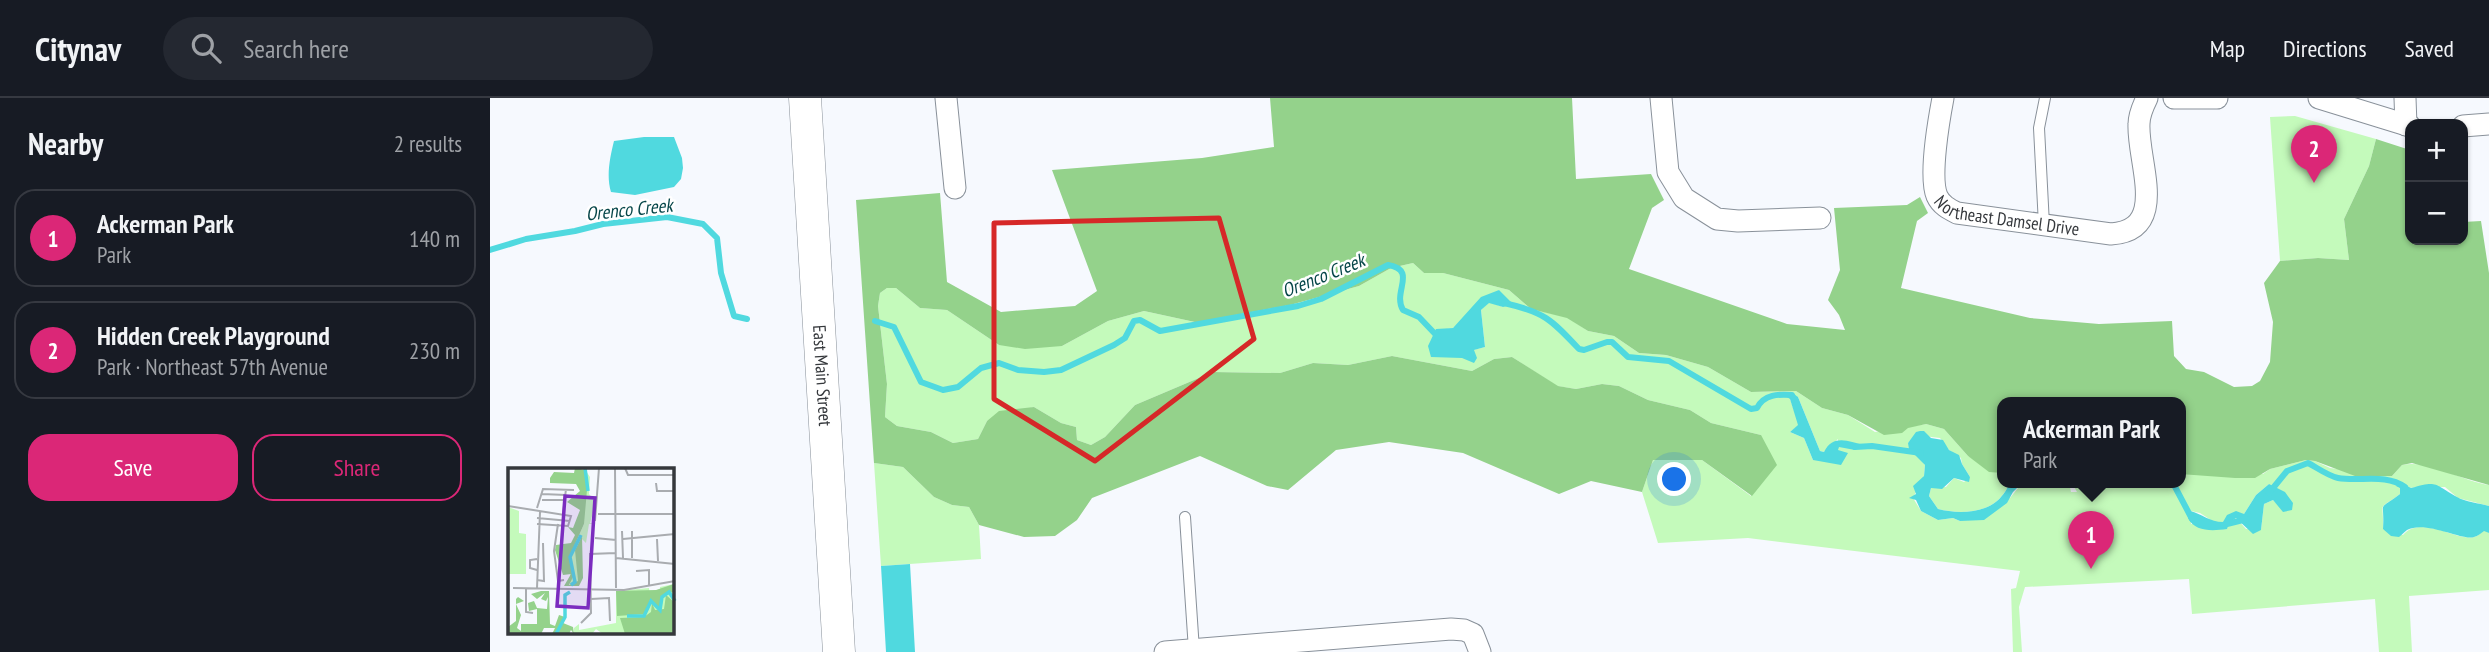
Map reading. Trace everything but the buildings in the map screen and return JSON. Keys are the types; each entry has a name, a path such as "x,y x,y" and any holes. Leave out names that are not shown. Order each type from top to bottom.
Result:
{"main road":[{"name":"East Main Street","path":"805,98 839,652"}],"street":[{"path":"946,98 955,188"},
{"path":"1661,98 1668,172 1684,198 1717,219 1738,222 1820,218"},
{"name":"Northeast Damsel Drive","path":"1943,98 1934,184 1937,197 1946,207 1957,213 2111,234 2136,228 2143,217 2146,203 2139,124 2147,98"},
{"path":"2174,98 2217,98"},
{"path":"2319,98 2405,124"},
{"path":"2405,98 2407,119"},
{"path":"2468,126 2489,124"},
{"path":"1165,652 1231,650 1451,629 1464,630 1477,643"}],"lane":[{"path":"2044,225 2039,128 2045,98"},
{"path":"1185,517 1194,650"}],"highlighted area":[{"path":"1219,218 1254,339 1095,461 994,399 994,223"}],"green space":[{"path":"1270,98 1572,98 1576,179 1651,174 1664,200 1652,208 1629,269 1787,324 1845,330 1839,315 1828,300 1840,270 1834,208 1907,205 1920,197 1928,213 1917,221 1901,288 2030,318 2099,324 2172,321 2174,356 2186,369 2204,372 2234,387 2252,386 2260,381 2270,362 2273,322 2264,283 2280,261 2318,258 2349,260 2344,219 2369,166 2376,139 2405,148 2405,245 2468,245 2468,222 2481,221 2489,273 2489,485 2412,463 2402,465 2392,476 2355,476 2306,460 2270,469 2255,478 2186,474 2186,397 1997,397 1997,473 1989,472 1968,456 1944,429 1926,424 1908,428 1902,433 1884,435 1848,415 1822,408 1796,391 1751,392 1708,367 1666,355 1639,353 1614,336 1588,331 1567,318 1531,309 1509,290 1443,273 1424,273 1413,263 1391,268 1359,286 1290,305 1225,317 1204,324 1144,311 1108,321 1062,346 1025,349 999,345 947,310 920,308 896,288 887,288 880,293 878,306 887,384 885,417 897,426 931,432 953,443 978,439 987,421 999,411 1034,407 1061,423 1076,427 1077,440 1091,445 1105,437 1135,405 1213,372 1280,373 1313,363 1348,365 1392,356 1472,371 1494,359 1512,357 1558,386 1576,389 1602,384 1619,386 1648,400 1690,410 1711,423 1761,435 1777,465 1752,496 1702,460 1653,460 1642,492 1591,481 1559,494 1463,453 1389,442 1336,450 1288,490 1267,486 1200,456 1092,498 1077,520 1055,536 1024,537 979,525 969,507 952,505 934,497 903,467 874,463 856,200 940,193 947,282 1001,312 1075,306 1097,291 1052,170 1202,158 1274,147"},
{"path":"2295,116 2376,139 2369,166 2344,219 2349,260 2318,258 2280,261 2270,117"},
{"path":"1413,263 1424,273 1443,273 1509,290 1531,309 1567,317 1588,331 1614,336 1639,353 1666,355 1708,367 1751,392 1796,391 1822,408 1848,415 1875,432 1926,424 1944,429 1968,456 1997,472 1997,488 2007,488 1995,503 1980,510 1954,512 1938,509 1929,496 1931,488 1946,487 1954,478 1964,482 1970,477 1961,458 1949,450 1940,438 1915,435 1908,443 1925,465 1924,476 1913,498 1921,511 1938,520 1953,518 1960,521 2010,498 2018,488 2070,488 2071,492 2077,492 2075,488 2186,488 2186,474 2263,474 2270,469 2306,460 2330,468 2392,476 2402,465 2423,465 2489,485 2489,506 2458,498 2445,487 2400,488 2400,494 2383,507 2383,529 2403,535 2419,527 2467,537 2475,537 2484,530 2489,533 2489,590 2409,596 2412,652 2379,652 2375,599 2192,614 2189,579 2025,587 2019,607 2022,652 2013,652 2011,589 2016,588 2020,571 1748,538 1658,543 1642,492 1653,460 1702,460 1751,496 1761,435 1711,423 1690,410 1648,400 1619,386 1602,384 1576,389 1557,386 1512,357 1494,359 1472,371 1392,356 1348,365 1313,363 1280,373 1213,372 1135,405 1105,437 1091,445 1077,440 1076,427 1061,423 1034,407 987,421 978,439 953,443 931,432 897,426 885,417 887,384 878,306 880,293 887,288 896,288 920,308 947,310 999,345 1062,346 1108,321 1144,311 1204,324 1359,286 1391,268","holes":["1499,290 1503,307 1489,302 1481,310 1485,347 1473,350 1440,330 1453,328","1798,397 1820,451 1824,452 1838,439 1838,450 1813,460 1804,438 1790,432 1799,425 1790,399","2269,484 2279,506 2273,500 2264,504 2261,530 2246,529 2236,518 2229,523 2191,524 2191,511 2214,522 2223,522 2244,514 2256,495"]},
{"path":"874,463 903,467 934,497 952,505 969,507 979,525 981,559 881,566"}],"water":[{"path":"674,137 682,158 681,179 674,187 635,195 611,192 609,173 614,141"},
{"path":"1499,290 1513,304 1503,307 1489,303 1481,310 1485,347 1474,350 1477,358 1474,363 1462,358 1431,357 1428,346 1436,329 1453,328 1481,297"},
{"path":"1792,393 1798,397 1820,451 1824,452 1836,441 1864,445 1855,450 1839,447 1838,450 1848,453 1841,465 1813,460 1804,438 1790,432 1798,425 1787,397"},
{"path":"1924,431 1931,438 1943,440 1949,450 1959,455 1970,477 1969,482 1954,478 1942,489 1931,488 1929,496 1938,509 1954,512 1980,510 1995,503 2007,488 2017,488 2007,503 1984,520 1938,520 1921,511 1916,500 1909,498 1916,494 1913,486 1924,476 1925,465 1909,449 1908,443 1916,432"},
{"path":"2401,483 2411,488 2426,484 2436,485 2460,499 2489,506 2489,533 2484,531 2475,537 2468,537 2424,527 2407,530 2399,537 2391,536 2383,529 2383,507 2400,494 2400,488 2396,486"},
{"path":"2269,484 2285,492 2293,503 2292,510 2283,512 2273,500 2264,504 2261,530 2253,534 2236,518 2229,523 2227,529 2204,530 2191,523 2188,518 2190,511 2223,522 2227,515 2236,511 2244,514 2256,495"},
{"path":"910,564 915,652 886,652 881,566"}],"waterway":[{"name":"Orenco Creek","path":"490,250 526,239 603,224 667,217 703,224 717,238 721,273 734,316 747,319"},
{"name":"Orenco Creek","path":"875,321 894,327 921,382 943,390 958,387 981,368 999,363 1018,370 1061,370 1125,338 1134,321 1140,320 1160,331 1298,306 1321,299 1388,265 1397,268 1403,277 1400,296 1403,310 1419,317 1438,337"},
{"name":"Orenco Creek","path":"1504,303 1546,318 1579,349 1612,342 1628,357 1669,361 1751,409 1757,408 1772,396 1792,395 1794,399"},
{"name":"Orenco Creek","path":"1855,447 1872,446 1921,453"},
{"name":"Orenco Creek","path":"2269,493 2287,471 2308,463 2338,478 2389,480 2405,487"},
{"name":"Orenco Creek","path":"2176,488 2192,519"},
{"name":"Orenco Creek","path":"2223,525 2247,519"}],"place":[{"name":"Hidden Creek Playground","path":"2314,183"},
{"name":"Ackerman Park","path":"2091,569"}]}
